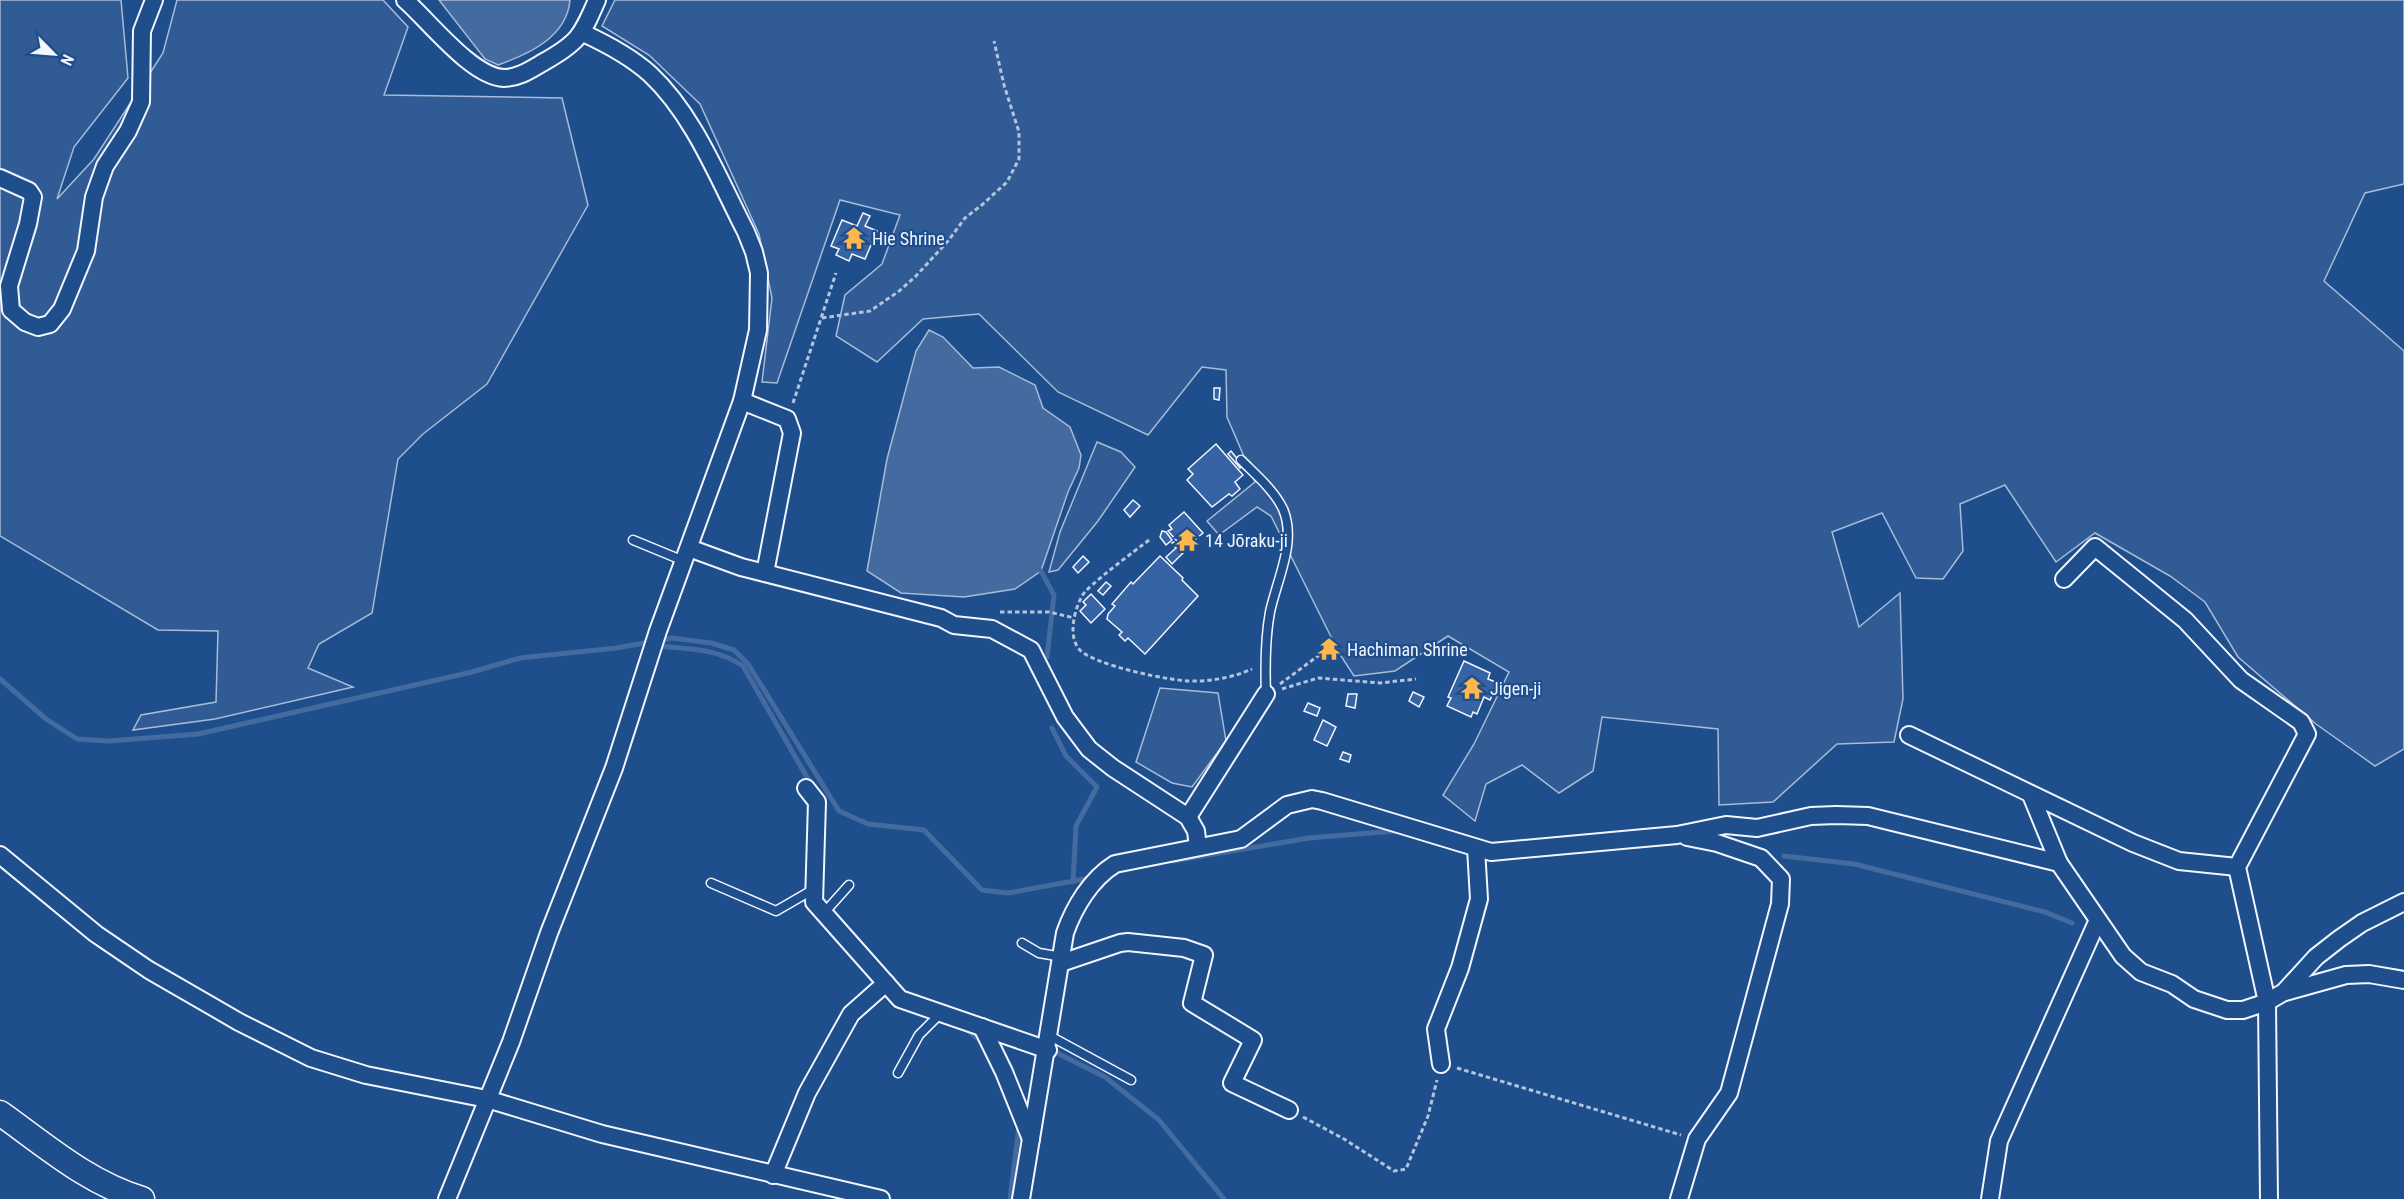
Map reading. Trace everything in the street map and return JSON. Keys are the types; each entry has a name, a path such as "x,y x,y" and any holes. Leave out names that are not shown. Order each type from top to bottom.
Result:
{"street":[{"path":"0,178 29,191 33,197 28,224 9,286 11,310 25,322 38,327 50,324 62,309 86,251 94,197 105,166 128,131 141,102 142,31 154,0"},
{"path":"405,0 471,65 489,75 504,78 523,74 568,49 583,33 597,0"},
{"path":"447,1199 512,1042 549,933 614,768 658,631 742,401 758,330 759,273 754,252 747,232 683,112 650,75 622,53 583,33"},
{"path":"742,401 787,419 792,433 765,573"},
{"path":"2064,579 2095,547 2185,620 2241,680 2301,722 2307,734 2237,867 2267,1002 2269,1199"},
{"path":"687,555 941,618 954,625 992,629 1008,636 1031,650 1065,717 1089,749 1113,768 1188,817 1196,831 1198,847"},
{"path":"1188,817 1266,694"},
{"path":"1909,735 2133,843 2179,861 2237,867"},
{"path":"806,788 817,802 814,902 900,999 982,1027 1049,1043"},
{"path":"2031,795 2059,863 2084,898 2097,922 2123,956 2141,972 2172,984 2194,999 2227,1010 2243,1010 2267,1002 2284,992 2346,975 2369,974 2404,980"},
{"path":"1021,1199 1049,1043 1065,933 1072,914 1100,877 1115,864 1241,839 1287,805 1312,799 1491,852 1677,834 1726,825 1757,828 1811,816 1868,816 2059,863"},
{"path":"1677,834 1717,843 1761,858 1781,879 1780,904 1729,1093 1697,1139 1679,1199"},
{"path":"1442,1064 1436,1029 1460,968 1479,899 1476,848"},
{"path":"0,855 96,934 149,970 239,1022 300,1053 366,1076 487,1100 602,1134 881,1199"},
{"path":"2284,992 2316,957 2339,939 2362,923 2404,902"},
{"path":"1990,1199 1999,1141 2097,922"},
{"path":"1062,960 1128,942 1184,948 1204,955 1192,1003 1253,1040 1233,1083 1289,1110"},
{"path":"773,1175 807,1093 851,1014 886,983"},
{"path":"982,1027 1004,1072 1031,1139"},
{"path":"0,1113 89,1176 142,1199"}],"lane":[{"path":"1241,460 1278,498 1288,530 1285,555 1270,612 1265,664 1266,694"},
{"path":"633,540 687,555"},
{"path":"711,883 776,910 814,889"},
{"path":"824,913 849,885"},
{"path":"1022,944 1039,953 1062,960"},
{"path":"898,1073 919,1035 941,1013"},
{"path":"1049,1043 1131,1080"}],"path":[{"path":"822,318 870,311 898,292 915,278 948,241 964,218 1007,182 1019,159 1019,132 1004,86 994,41"},
{"path":"787,419 836,273"},
{"path":"1149,540 1083,594 1074,618 1074,637 1079,650 1089,657 1120,669 1192,682 1234,676 1265,664"},
{"path":"1049,612 1074,618"},
{"path":"1266,694 1322,653"},
{"path":"1266,694 1318,678 1380,683 1416,679"},
{"path":"1289,1110 1344,1139 1394,1171 1406,1169 1428,1116 1442,1064 1697,1139"}],"shaded area":[{"path":"0,0 121,0 128,78 74,147 57,199 94,159 163,53 177,0 383,0 408,27 384,95 562,98 588,205 487,384 423,434 398,459 372,613 319,644 308,668 353,687 215,719 133,730 141,715 216,702 218,631 158,630 0,536"},
{"path":"439,0 570,0 562,24 554,34 534,49 498,65 485,59"},
{"path":"615,0 2404,0 2404,184 2365,193 2324,281 2404,351 2404,749 2375,766 2316,724 2238,657 2205,602 2170,576 2095,533 2056,562 2005,485 1960,504 1963,551 1943,579 1916,578 1882,513 1832,532 1859,627 1900,593 1903,699 1894,742 1837,744 1773,802 1719,805 1718,729 1602,717 1593,771 1559,793 1522,765 1486,784 1475,821 1443,795 1474,744 1509,672 1448,636 1395,671 1354,676 1339,653 1271,516 1257,507 1219,535 1207,521 1255,482 1227,417 1226,370 1202,367 1148,435 1058,392 979,314 923,319 877,362 836,336 845,295 882,264 900,215 840,200 777,383 762,382 772,298 759,234 700,104 649,55 602,26"},
{"path":"929,330 943,337 973,368 999,367 1035,385 1043,408 1070,427 1081,455 1079,468 1068,492 1041,571 1015,589 964,597 901,593 867,571 887,459 916,351"},
{"path":"1097,442 1121,452 1135,467 1098,521 1058,570 1049,572 1060,532"},
{"path":"1160,688 1218,693 1226,741 1192,787 1172,783 1136,762"}],"building":[{"path":"863,213 870,216 865,226 877,231 865,259 852,254 849,261 836,255 839,249 831,246 842,220 857,226"},
{"path":"1214,388 1220,388 1219,400 1214,399"},
{"path":"1216,444 1243,475 1235,482 1240,489 1212,507 1187,480 1193,474 1188,469"},
{"path":"1231,451 1243,466 1240,468 1228,454"},
{"path":"1133,500 1140,506 1130,517 1124,510"},
{"path":"1184,512 1203,533 1184,549 1168,531 1172,529 1169,525"},
{"path":"1162,531 1166,532 1172,540 1166,545 1160,537"},
{"path":"1174,542 1184,552 1172,564 1166,557 1176,548 1172,543"},
{"path":"1083,556 1089,562 1078,573 1073,567"},
{"path":"1160,556 1198,596 1145,654 1128,638 1125,641 1119,635 1122,632 1107,619 1115,606 1112,604 1131,582 1133,584"},
{"path":"1106,582 1111,586 1103,595 1098,591"},
{"path":"1091,594 1105,609 1091,623 1080,611 1086,605 1083,602"},
{"path":"1329,643 1335,651 1330,654 1324,647"},
{"path":"1464,661 1490,673 1488,679 1498,683 1490,700 1484,697 1477,714 1473,712 1471,717 1447,706 1451,698 1448,697"},
{"path":"1413,692 1424,697 1419,707 1409,701"},
{"path":"1348,694 1357,694 1355,708 1346,706"},
{"path":"1308,703 1320,708 1317,716 1304,711"},
{"path":"1323,720 1336,727 1327,746 1314,740"},
{"path":"1343,752 1351,755 1349,762 1340,759"}],"waterway":[{"path":"1041,571 1054,595 1047,657"},
{"path":"0,679 46,719 77,739 109,741 198,734 472,672 520,658 616,648 672,638 711,643 734,650 748,664 839,811 868,824 924,830 982,890 1008,893 1090,878"},
{"path":"657,646 712,653 743,666 808,779"},
{"path":"1052,728 1066,756 1097,787 1076,826 1073,882"},
{"path":"1173,861 1309,838 1395,831"},
{"path":"1784,856 1854,864 2045,912 2072,923"},
{"path":"968,1031 984,1043"},
{"path":"1055,1052 1105,1077 1159,1120 1224,1199"},
{"path":"1010,1199 1019,1126"}],"place":[{"name":"Hie Shrine","path":"854,238"},
{"name":"14 Jōraku-ji","path":"1187,540"},
{"name":"Hachiman Shrine","path":"1329,649"},
{"name":"Jigen-ji","path":"1472,688"}]}
